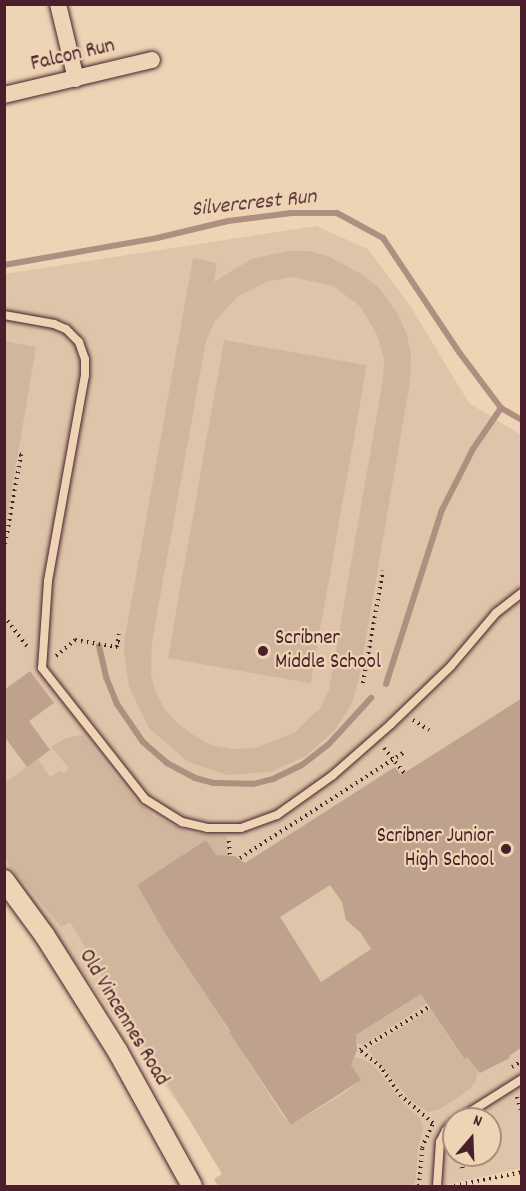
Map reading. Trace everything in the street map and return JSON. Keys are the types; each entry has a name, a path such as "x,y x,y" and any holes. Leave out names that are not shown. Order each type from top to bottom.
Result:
{"street":[{"path":"58,4 76,79"},
{"name":"Falcon Run","path":"4,95 152,60"},
{"name":"Old Vincennes Road","path":"4,880 45,936 118,1052 192,1186"}],"lane":[{"path":"4,315 54,324 66,329 80,342 86,358 48,581 41,666 145,799 182,822 207,828 250,826 276,815 333,775 375,738 428,690 496,613 522,593"},
{"path":"478,1107 522,1079"},
{"path":"437,1186 442,1138"}],"path":[{"path":"4,550 21,455 18,454"},
{"path":"363,683 383,571"},
{"path":"4,615 41,666 75,640 117,646 119,634"},
{"path":"118,642 124,643"},
{"path":"375,738 395,758 404,773"},
{"path":"240,858 406,751"},
{"path":"419,1186 422,1148 427,1132 433,1123 401,1096 381,1067 360,1050 429,1007"},
{"path":"453,1186 467,1186 522,1172"}],"shaded area":[{"name":"Scribner Middle School","path":"316,226 368,249 411,307 469,403 521,435 521,1168 441,1186 238,1186 5,866 4,274"},
{"path":"288,251 308,251 328,256 363,275 379,288 397,313 406,332 411,352 410,382 359,679 352,703 335,730 306,756 270,772 227,775 188,762 149,728 129,687 124,653 193,258 217,263 214,282 251,259","holes":["292,277 333,286 360,306 377,335 384,359 383,379 329,690 320,708 294,733 255,748 232,749 211,745 177,723 164,708 155,691 151,675 152,642 206,341 215,321 237,297 269,281"]},
{"path":"224,340 367,365 311,683 168,658"},
{"path":"4,341 36,347 5,530"},
{"path":"83,735 135,800 155,817 191,833 227,836 228,855 217,858 206,840 137,886 282,1115 291,1125 346,1092 360,1080 349,1062 355,1057 365,1060 376,1068 403,1103 420,1118 423,1128 413,1186 218,1186 214,1179 222,1174 70,922 61,927 5,860 4,783 38,759 50,777 61,770 64,773 69,768 51,747 66,738"},
{"path":"429,989 430,1002 364,1044 358,1044 355,1036"},
{"path":"431,1009 463,1059 467,1057 478,1070 476,1080 470,1089 442,1108 428,1112 410,1100 369,1051 370,1048"}],"building":[{"path":"30,671 54,703 29,721 50,750 27,767 4,736 4,690"},
{"path":"522,698 522,1047 509,1056 510,1058 480,1073 467,1057 464,1059 421,994 356,1035 357,1050 351,1065 361,1080 291,1125 168,938 137,885 206,840 216,855 235,856 245,863 395,767 401,775","holes":["330,885 342,902 346,920 360,932 371,949 321,982 280,917"]}],"waterway":[{"name":"Silvercrest Run","path":"4,265 157,238 228,221 292,213 337,213 383,238 459,352 501,408 522,420"},
{"path":"386,684 442,510 473,449 501,408"},
{"path":"99,646 106,677 117,704 143,742 167,763 195,778 214,783 253,784 273,779 302,765 328,745 371,698"}],"place":[{"name":"Scribner Middle School","path":"263,651"},
{"name":"Scribner Junior High School","path":"506,849"}]}
